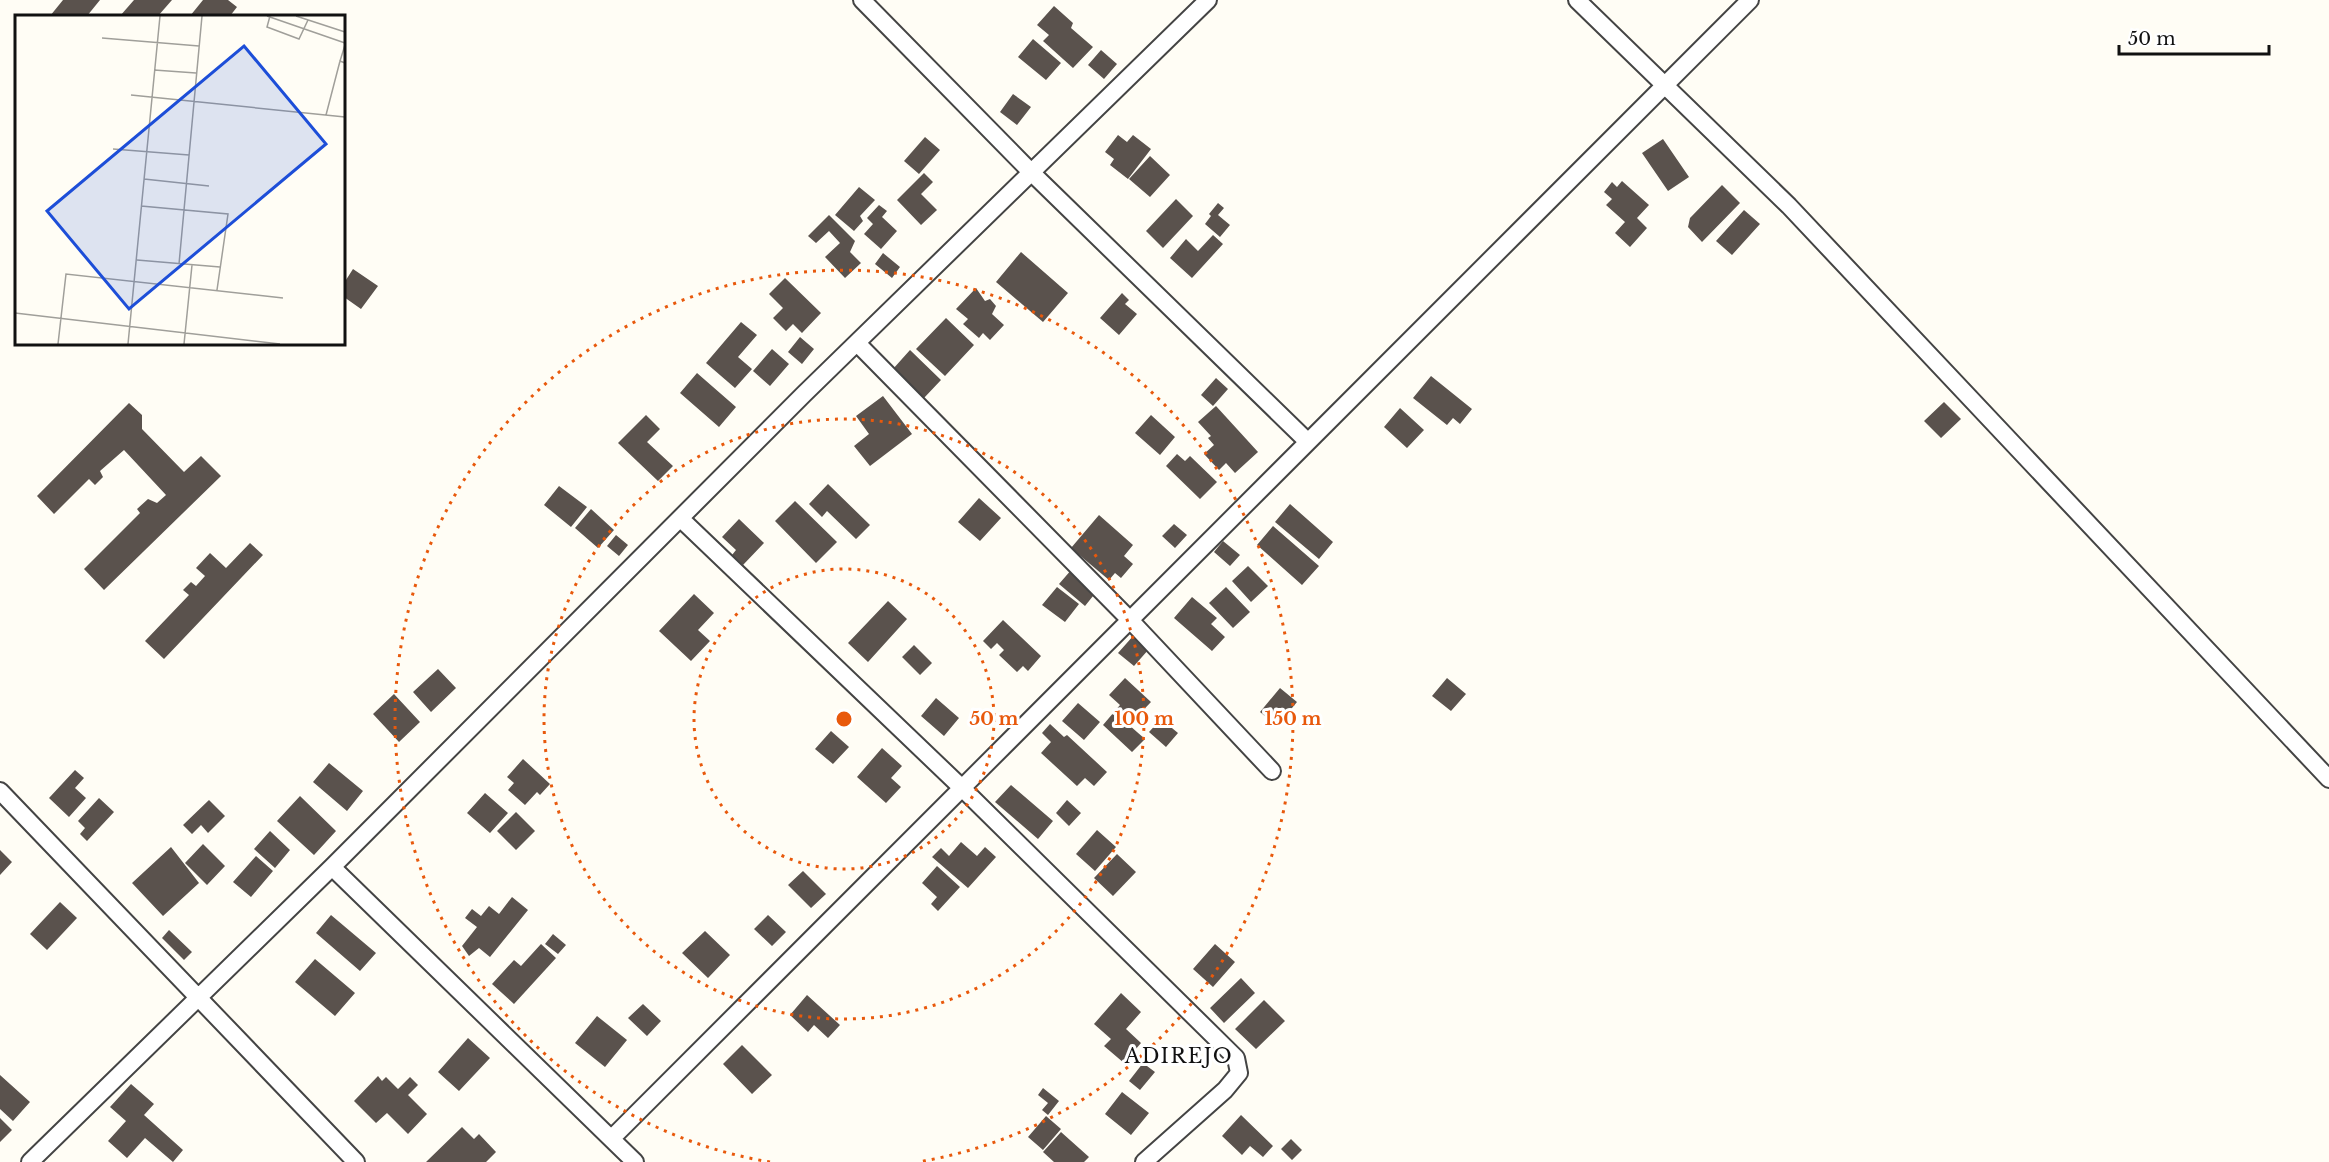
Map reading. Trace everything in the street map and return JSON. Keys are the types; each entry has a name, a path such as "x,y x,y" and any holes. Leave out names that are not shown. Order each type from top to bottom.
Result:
{"street":[{"path":"862,0 1032,173 1308,442"},
{"path":"30,1162 332,867 857,343 1208,0"},
{"path":"1577,0 1789,206 2329,779"},
{"path":"612,1138 1750,0"},
{"path":"857,343 1130,620 1272,771"},
{"path":"681,519 962,788 1236,1058 1239,1073 1226,1090 1143,1162"},
{"path":"0,791 356,1162"},
{"path":"332,867 635,1162"}],"building":[{"path":"63,0 100,0 88,15 51,15"},
{"path":"134,0 172,0 159,15 121,15"},
{"path":"203,0 228,0 237,7 231,15 191,15"},
{"path":"1054,6 1073,23 1071,28 1093,47 1073,68 1043,41 1049,35 1037,25"},
{"path":"1033,39 1061,63 1046,80 1018,57"},
{"path":"1101,50 1117,64 1104,79 1088,65"},
{"path":"1013,94 1031,107 1017,125 1000,112"},
{"path":"1118,135 1127,142 1133,135 1151,149 1128,179 1110,165 1114,159 1105,152"},
{"path":"925,137 940,150 919,174 904,161"},
{"path":"1663,139 1689,177 1668,191 1642,153"},
{"path":"1150,156 1170,175 1150,197 1129,179"},
{"path":"924,173 933,182 921,194 937,210 921,225 897,200"},
{"path":"1622,181 1649,205 1637,218 1647,228 1630,247 1615,233 1625,222 1606,205 1612,199 1604,192 1612,182 1617,187"},
{"path":"1722,185 1740,203 1702,242 1688,227 1690,218"},
{"path":"859,187 875,200 860,216 863,221 854,231 835,215"},
{"path":"1176,199 1193,216 1163,248 1146,231"},
{"path":"1218,203 1224,208 1218,215 1230,225 1220,237 1205,224 1211,216 1209,214"},
{"path":"879,205 887,211 882,217 897,231 881,249 864,234 873,224 867,218"},
{"path":"1744,210 1760,224 1732,255 1716,241"},
{"path":"829,215 855,241 850,252 861,263 845,278 825,257 840,243 829,231 816,243 808,236"},
{"path":"1213,235 1223,244 1192,278 1170,258 1186,239 1198,251"},
{"path":"1021,252 1068,293 1043,322 996,282"},
{"path":"883,253 900,267 892,278 875,264"},
{"path":"353,269 378,286 361,309 345,298 345,281"},
{"path":"785,278 821,313 802,333 793,324 786,331 773,318 783,308 769,294"},
{"path":"976,288 985,301 990,299 996,306 992,314 1004,325 990,340 983,333 979,338 963,324 968,319 956,309"},
{"path":"1122,293 1129,300 1125,304 1137,314 1119,335 1100,318"},
{"path":"946,318 974,345 945,376 916,349"},
{"path":"741,322 757,335 738,357 752,369 735,388 706,363"},
{"path":"800,337 814,349 802,364 788,352"},
{"path":"772,349 789,364 770,386 753,371"},
{"path":"910,350 941,380 924,398 893,369"},
{"path":"697,373 736,407 719,427 680,393"},
{"path":"1431,376 1472,409 1460,424 1453,418 1447,425 1413,398"},
{"path":"1216,378 1228,389 1213,406 1201,395"},
{"path":"883,396 912,434 870,466 854,446 869,434 856,416"},
{"path":"1944,402 1961,419 1941,438 1924,421"},
{"path":"129,403 142,415 142,429 184,472 201,456 221,476 104,590 84,569 140,513 137,509 148,499 157,503 166,495 124,450 100,471 103,477 95,485 89,479 54,514 37,496"},
{"path":"1216,406 1258,452 1235,473 1226,463 1219,470 1204,454 1214,445 1208,438 1211,436 1198,422"},
{"path":"1400,408 1424,430 1407,448 1384,427"},
{"path":"646,415 660,429 647,442 673,466 658,481 618,443"},
{"path":"1151,415 1175,437 1160,455 1135,433"},
{"path":"1177,454 1185,461 1190,456 1217,482 1200,499 1166,466"},
{"path":"828,484 870,525 856,539 827,511 822,517 809,504"},
{"path":"559,486 587,507 571,527 544,505"},
{"path":"979,498 1001,518 980,541 958,522"},
{"path":"795,501 837,542 816,563 775,521"},
{"path":"1290,504 1333,542 1319,559 1275,522"},
{"path":"591,509 614,530 598,548 575,528"},
{"path":"1099,515 1133,545 1124,556 1133,564 1121,578 1115,573 1109,580 1071,548"},
{"path":"739,519 764,543 743,565 732,555 736,550 722,537"},
{"path":"1174,524 1187,535 1175,548 1162,536"},
{"path":"1273,526 1319,566 1302,585 1257,545"},
{"path":"616,535 628,545 619,556 607,546"},
{"path":"1223,541 1240,555 1230,566 1214,552"},
{"path":"250,543 263,555 164,659 145,641 189,595 183,590 191,582 196,586 205,576 196,568 210,553 226,568"},
{"path":"1248,566 1268,586 1251,602 1232,581"},
{"path":"1072,569 1097,591 1085,606 1059,584"},
{"path":"1057,587 1079,604 1065,622 1042,605"},
{"path":"1226,587 1250,612 1233,628 1209,603"},
{"path":"694,594 714,613 698,630 710,641 691,661 659,631"},
{"path":"1192,597 1217,618 1211,624 1225,637 1212,651 1174,618"},
{"path":"888,601 907,619 868,662 848,643"},
{"path":"1003,620 1041,656 1028,671 1023,666 1017,672 999,655 1004,650 997,643 991,649 983,641"},
{"path":"1134,635 1149,649 1134,666 1118,653"},
{"path":"914,645 932,663 920,675 902,657"},
{"path":"438,669 456,688 431,712 413,692"},
{"path":"1125,678 1151,702 1129,725 1145,739 1132,752 1103,725 1120,705 1109,695"},
{"path":"1447,678 1466,694 1451,711 1432,696"},
{"path":"1280,688 1297,702 1277,726 1260,712"},
{"path":"394,694 420,722 399,742 373,714"},
{"path":"936,698 959,718 944,736 921,716"},
{"path":"1078,703 1100,722 1084,740 1062,721"},
{"path":"1161,719 1178,733 1166,747 1149,732"},
{"path":"1050,724 1064,737 1067,735 1107,772 1094,786 1085,778 1077,786 1041,753 1051,742 1042,733"},
{"path":"831,731 849,747 833,764 815,749"},
{"path":"882,748 902,766 891,778 901,787 886,803 857,777"},
{"path":"523,759 550,784 540,795 537,792 525,805 508,790 514,783 507,777"},
{"path":"329,763 363,791 347,811 313,782"},
{"path":"75,770 84,778 75,788 86,798 69,817 49,798"},
{"path":"1011,785 1053,821 1038,839 995,802"},
{"path":"485,793 508,813 490,833 467,813"},
{"path":"300,796 336,831 314,855 277,821"},
{"path":"99,798 114,812 87,841 80,834 85,828 78,821"},
{"path":"209,800 225,816 208,833 201,825 192,834 183,825"},
{"path":"1067,800 1081,813 1069,826 1056,813"},
{"path":"516,812 535,831 516,850 497,831"},
{"path":"1097,830 1116,847 1095,871 1076,854"},
{"path":"270,831 290,850 275,868 254,849"},
{"path":"961,842 977,856 985,847 996,857 968,888 932,857 941,848 949,856"},
{"path":"203,844 225,866 207,885 185,863"},
{"path":"171,847 199,883 163,916 132,883"},
{"path":"0,850 12,862 0,875"},
{"path":"1117,854 1136,872 1113,896 1094,878"},
{"path":"256,856 273,871 251,897 233,882"},
{"path":"937,866 960,887 938,911 931,904 937,897 922,883"},
{"path":"803,871 826,894 811,908 788,885"},
{"path":"512,897 528,910 490,957 479,948 469,956 462,946 477,927 465,918 472,909 481,916 489,906 499,914"},
{"path":"60,902 77,918 47,950 30,934"},
{"path":"331,915 376,953 360,971 316,933"},
{"path":"768,915 786,932 772,946 754,929"},
{"path":"169,930 192,952 184,960 162,938"},
{"path":"705,931 730,955 708,978 682,953"},
{"path":"553,934 566,945 558,954 545,944"},
{"path":"541,944 556,958 514,1004 492,984 514,960 521,966"},
{"path":"1215,944 1235,962 1213,987 1193,969"},
{"path":"315,959 355,993 335,1016 295,982"},
{"path":"1241,978 1255,993 1224,1023 1210,1008"},
{"path":"1121,993 1141,1012 1126,1029 1141,1043 1124,1063 1104,1046 1111,1039 1094,1024"},
{"path":"807,995 840,1025 828,1038 814,1025 808,1032 790,1015"},
{"path":"1264,1000 1285,1021 1256,1049 1235,1029"},
{"path":"643,1004 661,1021 647,1036 628,1018"},
{"path":"597,1016 627,1040 605,1067 575,1043"},
{"path":"468,1038 490,1058 459,1091 438,1072"},
{"path":"742,1045 772,1075 752,1094 723,1064"},
{"path":"1143,1063 1155,1072 1140,1090 1129,1081"},
{"path":"0,1075 30,1102 13,1121 0,1109"},
{"path":"378,1076 382,1081 386,1077 398,1089 410,1077 418,1085 408,1095 427,1114 408,1134 387,1113 376,1123 354,1101"},
{"path":"131,1084 154,1104 144,1115 183,1150 173,1162 145,1138 127,1158 108,1141 126,1121 110,1107"},
{"path":"1043,1088 1059,1101 1048,1115 1042,1110 1048,1103 1038,1095"},
{"path":"1122,1092 1149,1113 1131,1135 1105,1114"},
{"path":"1241,1115 1273,1146 1263,1157 1250,1146 1242,1155 1222,1136"},
{"path":"1046,1116 1061,1129 1043,1150 1028,1137"},
{"path":"0,1118 12,1130 0,1142"},
{"path":"462,1127 474,1139 479,1134 496,1152 486,1162 426,1162"},
{"path":"1061,1132 1089,1157 1084,1162 1054,1162 1043,1152"},
{"path":"1291,1139 1302,1150 1292,1160 1281,1149"}],"district":[{"name":"ADIREJO","path":"1179,1056"}]}
